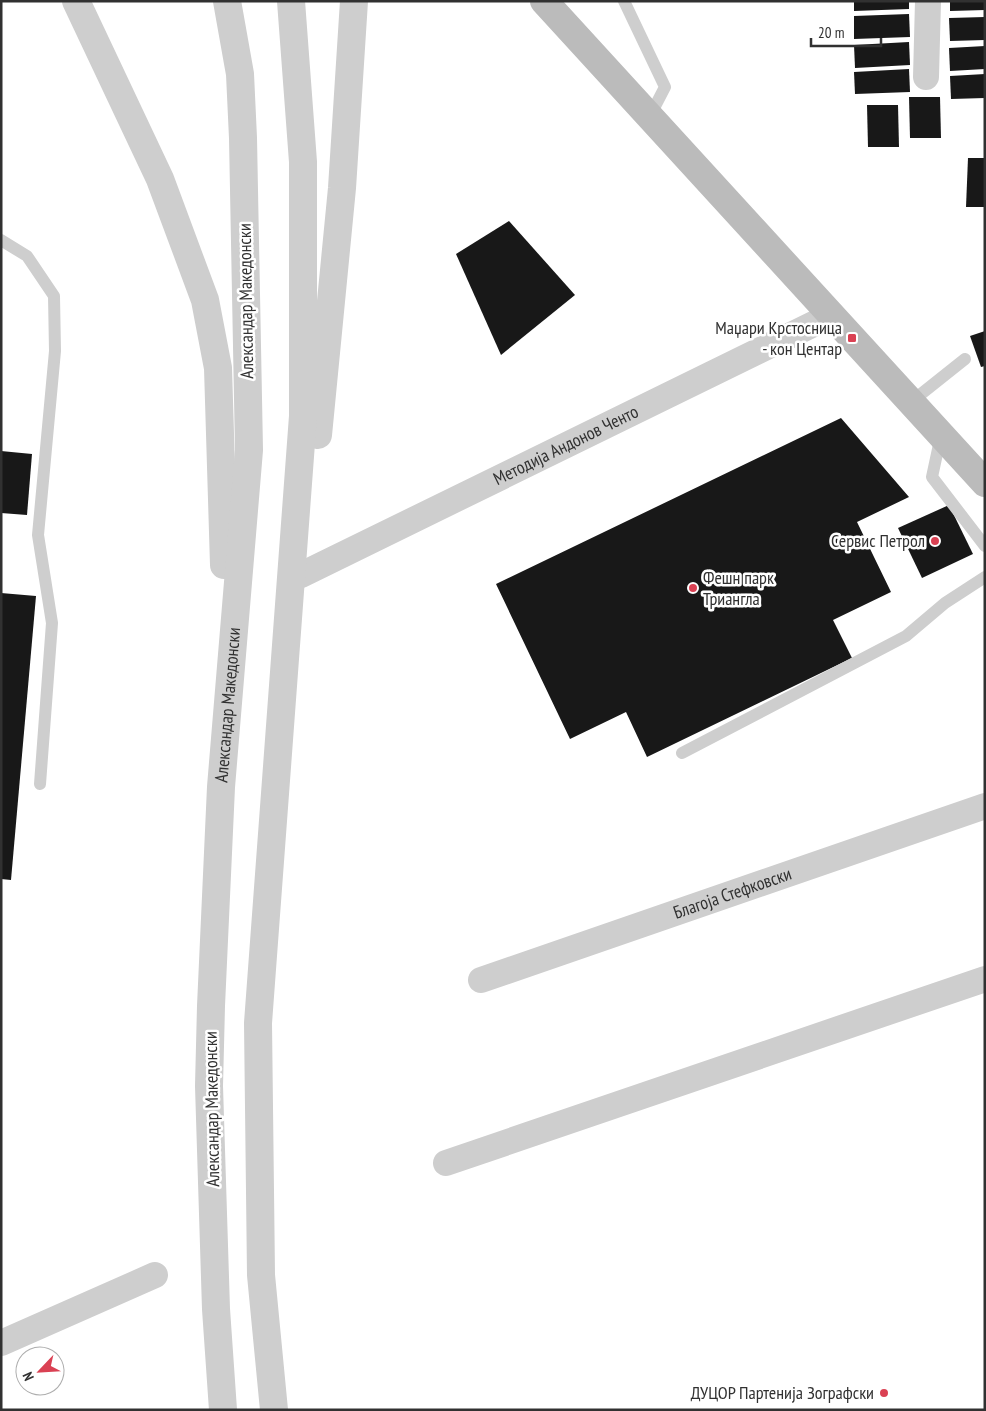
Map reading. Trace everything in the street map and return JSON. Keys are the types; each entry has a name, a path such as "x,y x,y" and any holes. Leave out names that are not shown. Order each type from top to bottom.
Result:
{"main road":[{"path":"544,1 985,483"}],"street":[{"path":"76,1 160,179 205,300 218,368 225,606 221,787"},
{"name":"Александар Македонски","path":"223,1410 216,1309 210,1086 221,787 249,450 240,74 228,1"},
{"path":"274,1410 261,1275 258,1023 303,416 303,162 291,1"},
{"path":"277,776 324,388 342,188 354,1"},
{"path":"926,77 928,1"},
{"name":"Методија Андонов Ченто","path":"301,575 832,315"},
{"name":"Благоја Стефковски","path":"481,980 985,806"},
{"path":"446,1163 985,979"},
{"path":"1,1343 154,1275"}],"lane":[{"path":"624,1 665,87 650,116"},
{"path":"1,240 28,256 54,296 55,351 38,535 52,623 40,784"},
{"path":"911,402 966,359"},
{"path":"941,435 932,476 985,546"},
{"path":"682,753 906,636 945,603 985,577"}],"building":[{"path":"854,1 909,1 909,9 854,11"},
{"path":"950,1 985,1 985,10 950,11"},
{"path":"909,14 910,37 854,39 854,16"},
{"path":"985,17 985,40 950,41 949,18"},
{"path":"909,42 910,65 855,68 854,45"},
{"path":"985,46 985,69 950,71 949,48"},
{"path":"909,69 910,92 855,94 854,72"},
{"path":"985,74 985,98 951,99 950,76"},
{"path":"909,97 940,97 941,138 910,138"},
{"path":"867,105 898,105 899,147 868,147"},
{"path":"968,158 985,158 985,207 966,207"},
{"path":"509,221 575,295 501,355 456,254"},
{"path":"985,331 985,366 981,367 970,336"},
{"name":"Фешн парк Триангла","path":"841,418 909,497 857,522 891,592 833,620 852,658 647,757 626,712 570,739 496,584"},
{"path":"1,451 32,454 27,515 1,513"},
{"name":"Сервис Петрол","path":"949,505 973,554 922,578 898,528"},
{"path":"1,593 36,596 11,880 1,879"}],"place":[{"name":"Маџари Крстосница - кон Центар","path":"852,338"},
{"name":"Сервис Петрол","path":"935,541"},
{"name":"Фешн парк Триангла","path":"693,588"},
{"name":"ДУЦОР Партенија Зографски","path":"884,1393"}]}
